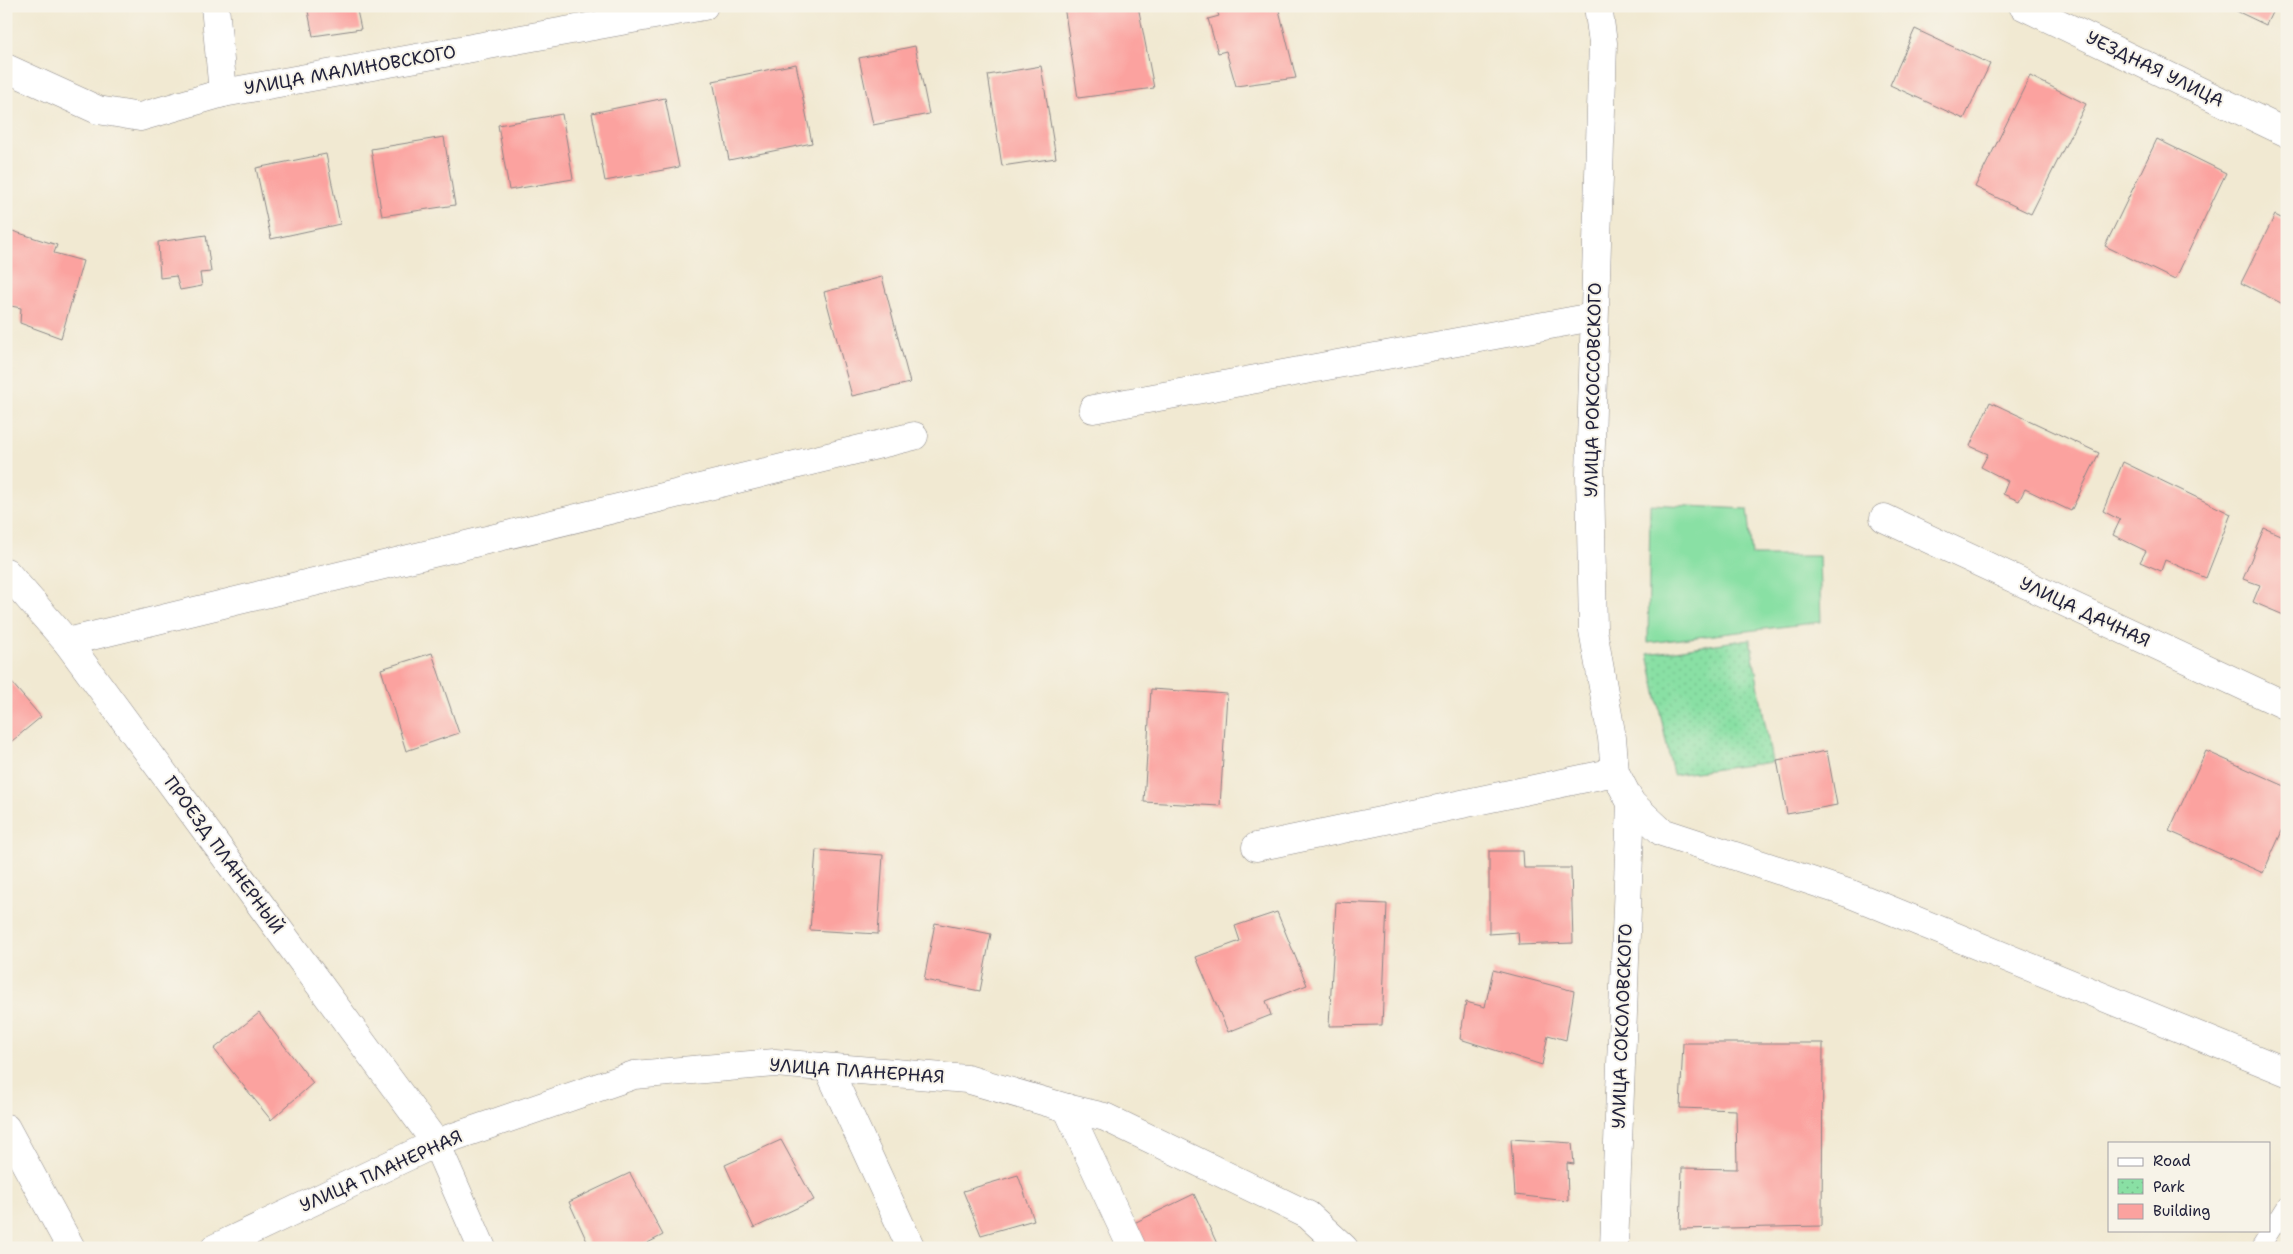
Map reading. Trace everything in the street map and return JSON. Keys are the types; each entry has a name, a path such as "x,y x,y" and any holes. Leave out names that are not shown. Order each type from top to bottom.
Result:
{"street":[{"path":"215,6 223,93"},
{"name":"УЛИЦА МАЛИНОВСКОГО","path":"6,68 98,110 140,117 223,93 677,9 704,6"},
{"name":"УЛИЦА РОКОССОВСКОГО","path":"1598,6 1603,43 1593,317 1590,475 1593,630 1616,772"},
{"name":"УЕЗДНАЯ УЛИЦА","path":"2023,6 2287,133"},
{"path":"1093,409 1593,317"},
{"path":"67,642 914,436"},
{"name":"УЛИЦА ДАЧНАЯ","path":"1884,518 2287,706"},
{"name":"ПРОЕЗД ПЛАНЕРНЫЙ","path":"6,572 67,642 436,1142 482,1248"},
{"path":"1256,847 1616,772"},
{"name":"УЛИЦА СОКОЛОВСКОГО","path":"1616,772 1631,803 1662,832 1851,894 2287,1072"},
{"name":"УЛИЦА СОКОЛОВСКОГО","path":"1614,1248 1631,803"},
{"name":"УЛИЦА ПЛАНЕРНАЯ","path":"216,1248 436,1142 634,1075 775,1063 967,1079 1105,1117 1308,1215 1344,1248"},
{"path":"828,1068 911,1248"},
{"path":"1067,1108 1132,1248"},
{"path":"6,1128 70,1248"}],"lane":[{"path":"2260,1248 2287,1205"}],"green space":[{"path":"1650,504 1747,509 1752,556 1819,556 1821,622 1648,643"},
{"path":"1750,639 1772,762 1673,775 1648,654"}],"building":[{"path":"307,6 356,6 361,29 313,36"},
{"path":"1064,6 1138,6 1154,88 1078,98"},
{"path":"1215,6 1278,6 1296,78 1236,86 1226,51 1218,53 1208,19 1219,16"},
{"path":"2226,6 2275,6 2266,25"},
{"path":"1915,29 1990,64 1964,119 1890,85"},
{"path":"915,46 929,114 873,125 859,58"},
{"path":"796,64 812,143 729,160 713,81"},
{"path":"1041,66 1056,158 1002,166 988,75"},
{"path":"2030,76 2086,104 2031,214 1975,187"},
{"path":"665,98 679,167 605,181 592,113"},
{"path":"562,114 573,179 509,190 498,125"},
{"path":"444,137 455,205 382,216 371,149"},
{"path":"2157,139 2226,173 2175,280 2105,246"},
{"path":"326,154 340,224 271,239 256,168"},
{"path":"2275,215 2287,221 2287,306 2241,283"},
{"path":"6,229 57,245 54,253 83,261 61,338 20,323 21,308 6,305"},
{"path":"206,235 211,272 200,273 202,286 180,290 176,276 160,278 158,242"},
{"path":"882,277 910,383 852,396 824,292"},
{"path":"1990,402 2099,453 2071,511 2025,489 2019,501 2003,494 2008,481 1981,467 1988,454 1970,446"},
{"path":"2123,462 2231,514 2206,578 2165,560 2161,571 2140,562 2146,551 2113,535 2120,520 2103,511"},
{"path":"2264,528 2287,538 2287,629 2282,627 2286,616 2253,602 2260,585 2243,579"},
{"path":"432,653 459,733 406,751 381,669"},
{"path":"6,676 41,717 6,746"},
{"path":"1151,689 1227,694 1220,806 1144,802"},
{"path":"1827,751 1837,805 1787,814 1777,760"},
{"path":"2206,751 2287,787 2287,820 2263,873 2169,831"},
{"path":"816,850 883,855 878,934 810,930"},
{"path":"1489,851 1523,851 1524,868 1571,868 1573,943 1519,945 1518,932 1489,934"},
{"path":"1336,902 1387,904 1382,1025 1329,1026"},
{"path":"1277,912 1307,985 1266,1001 1271,1015 1228,1032 1196,957 1240,941 1235,926"},
{"path":"935,923 991,934 980,991 924,980"},
{"path":"1493,970 1574,991 1566,1040 1548,1035 1542,1065 1460,1039 1466,1002 1485,1007"},
{"path":"259,1013 313,1083 271,1120 214,1049"},
{"path":"1683,1043 1823,1043 1822,1226 1680,1229 1682,1168 1737,1169 1736,1110 1680,1108"},
{"path":"1511,1139 1572,1143 1574,1164 1567,1163 1568,1201 1515,1195"},
{"path":"781,1140 814,1200 754,1228 725,1165"},
{"path":"630,1173 663,1235 638,1248 590,1248 569,1202"},
{"path":"1018,1175 1034,1220 981,1235 963,1191"},
{"path":"1194,1194 1219,1248 1145,1248 1134,1223"}]}
